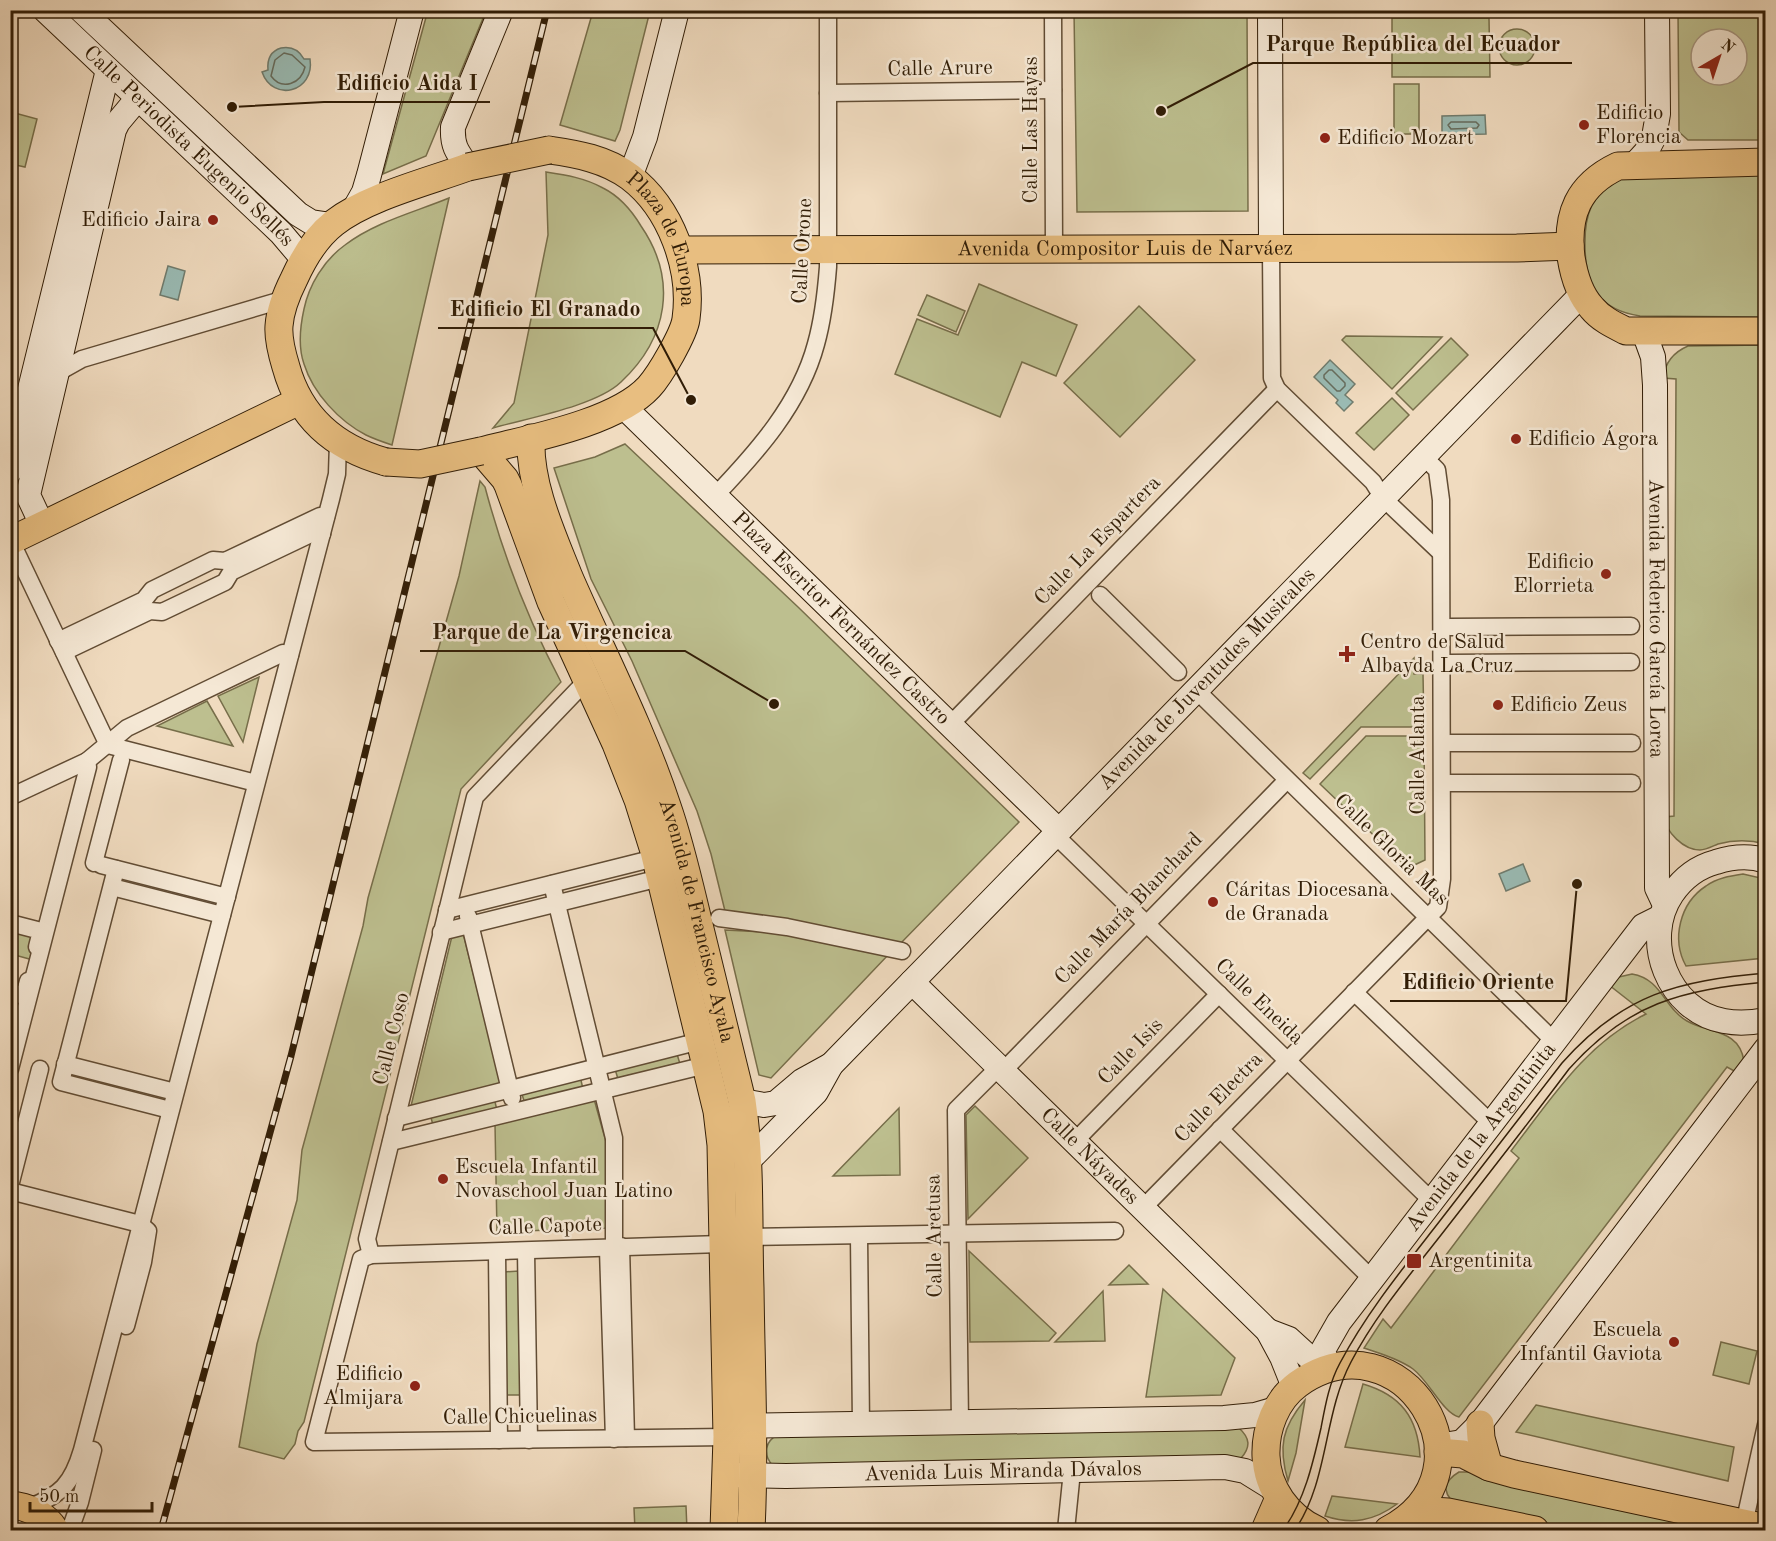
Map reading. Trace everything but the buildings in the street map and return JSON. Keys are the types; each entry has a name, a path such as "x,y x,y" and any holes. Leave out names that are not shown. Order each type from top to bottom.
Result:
{"main road":[{"name":"Calle Periodista Eugenio Sellés","path":"45,10 280,232 303,259"},
{"path":"355,208 364,192 369,175 412,10"},
{"path":"468,167 452,142 453,127 501,10"},
{"path":"630,177 645,137 677,10"},
{"path":"1270,10 1271,249"},
{"path":"1635,164 1646,152 1654,137 1658,114 1657,10"},
{"name":"Calle Periodista Eugenio Sellés","path":"83,12 298,214 311,222 331,225"},
{"path":"10,471 108,70"},
{"path":"42,525 28,495 57,373 73,352 114,130 138,98"},
{"name":"Plaza de Europa","path":"549,150 583,155 609,165 630,177 651,198 681,250 688,288 686,322 675,348 650,387 624,407 577,425 531,438 420,464 386,462 364,456 338,442 311,418 299,401 282,356 279,327 285,299 303,259 331,225 355,208 468,167 549,150"},
{"path":"1766,162 1618,166 1603,173 1589,185 1579,200 1570,222 1573,274 1592,309 1607,322 1626,331 1766,332"},
{"name":"Avenida Compositor Luis de Narváez","path":"681,250 1570,246"},
{"name":"Avenida de Juventudes Musicales","path":"747,1162 816,1092 831,1065 1582,294"},
{"name":"Avenida Federico García Lorca","path":"1644,332 1653,357 1655,385 1657,888 1663,911"},
{"path":"10,541 299,401"},
{"name":"Plaza Escritor Fernández Castro","path":"624,407 950,725 1057,833"},
{"name":"Avenida de Francisco Ayala","path":"531,438 534,478 556,545 630,710 668,807 684,862 742,1101 746,1131 749,1238 735,1430"},
{"name":"Avenida de Francisco Ayala","path":"481,451 505,478 551,602 616,744 638,800 658,868 717,1111 721,1145 722,1244 735,1430 739,1475 751,1530"},
{"path":"1766,861 1733,857 1705,865 1681,881 1663,911 1659,948 1664,968 1679,995 1699,1011 1723,1021 1748,1024 1766,1020"},
{"name":"Avenida de la Argentinita","path":"1326,1369 1323,1350 1339,1322 1643,926 1663,911"},
{"name":"Calle Náyades","path":"912,982 1143,1208 1278,1335 1326,1369"},
{"path":"1438,1449 1462,1442 1480,1424 1766,1049"},
{"name":"Avenida de Juventudes Musicales","path":"742,1101 764,1105 776,1103 802,1081 831,1065"},
{"path":"1278,1335 1339,1322"},
{"name":"Calle Náyades","path":"1278,1335 1282,1357 1294,1387"},
{"path":"1317,1530 1301,1522 1276,1493 1266,1463 1268,1429 1276,1409 1294,1387 1308,1377 1326,1369 1349,1365 1384,1372 1402,1381 1428,1410 1435,1427 1438,1449 1436,1472 1429,1491 1416,1510 1388,1530"},
{"path":"735,1430 861,1425 1224,1418 1255,1415 1276,1409"},
{"path":"1480,1424 1481,1438 1489,1467"},
{"path":"1438,1449 1462,1454 1489,1467 1514,1474 1755,1526"},
{"name":"Avenida Luis Miranda Dávalos","path":"739,1475 1225,1467 1245,1471 1276,1493"},
{"name":"Avenida de Francisco Ayala","path":"724,1530 739,1475"},
{"path":"1265,1530 1276,1493"},
{"path":"15,1505 42,1516 55,1530"},
{"path":"1416,1510 1448,1512 1535,1530"}],"street":[{"name":"Calle Orone","path":"715,496 780,421 801,385 816,346 825,300 829,250 828,10"},
{"name":"Calle Las Hayas","path":"1053,10 1054,249"},
{"name":"Calle Arure","path":"828,93 1053,90"},
{"path":"1271,249 1272,378 1277,389 1373,482 1383,498 1440,552"},
{"path":"73,352 285,299"},
{"name":"Calle La Espartera","path":"950,725 1277,389"},
{"path":"15,1505 45,1502 64,1489 74,1476 82,1450 322,534 337,474 338,442"},
{"name":"Calle Atlanta","path":"1424,457 1437,470 1441,500 1442,879 1438,907 1428,918"},
{"path":"61,646 144,600 152,590 213,560 225,561 320,516 326,517"},
{"path":"61,646 150,611 162,612 225,582 231,572 315,532 322,534"},
{"path":"10,541 108,745"},
{"path":"1100,595 1178,672"},
{"path":"1450,627 1631,626"},
{"path":"10,797 87,761 128,728 284,653 290,655"},
{"path":"1449,663 1631,662"},
{"name":"Calle Coso","path":"371,1255 367,1239 475,797 587,680"},
{"name":"Calle Gloria Mas","path":"1197,691 1554,1041"},
{"path":"1450,743 1632,743"},
{"path":"108,745 256,783"},
{"path":"63,1074 112,887 104,866 121,760"},
{"path":"87,761 88,767 11,1066 175,1092"},
{"name":"Calle María Blanchard","path":"1001,1069 1287,780"},
{"path":"1450,783 1632,783"},
{"name":"Calle Eneida","path":"1057,833 1146,924 1432,1201"},
{"path":"104,866 227,897"},
{"path":"447,910 552,884 658,868"},
{"path":"441,932 557,904 658,868"},
{"path":"552,884 614,1138 614,1247 620,1438"},
{"path":"112,887 222,915"},
{"path":"465,906 516,1111"},
{"path":"719,918 787,927 902,951"},
{"name":"Calle Electra","path":"1143,1208 1428,918"},
{"path":"10,923 40,931 24,996 10,992"},
{"path":"1354,992 1491,1123"},
{"name":"Calle Isis","path":"1075,1142 1219,994"},
{"path":"396,1118 597,1067 703,1053"},
{"path":"391,1142 603,1090 703,1053"},
{"path":"11,1182 40,1069"},
{"name":"Calle Aretusa","path":"960,1423 956,1110 1001,1069"},
{"path":"63,1074 170,1110"},
{"path":"1220,1129 1372,1279"},
{"path":"10,1191 141,1224 148,1231 143,1262 80,1502 70,1530"},
{"path":"749,1238 1116,1231"},
{"path":"859,1236 861,1425"},
{"name":"Calle Capote","path":"371,1255 722,1244"},
{"path":"526,1251 529,1440"},
{"path":"497,1252 499,1440"},
{"name":"Calle Chicuelinas","path":"371,1255 361,1259 314,1442 620,1438 735,1430"},
{"path":"1755,1526 1766,1425"},
{"path":"1066,1530 1072,1471"}],"green space":[{"path":"428,10 486,11 426,156 383,174"},
{"path":"593,11 650,11 620,130 615,141 560,125"},
{"path":"1074,11 1247,11 1248,211 1077,212"},
{"path":"1678,11 1765,11 1765,140 1688,140 1679,132"},
{"path":"1392,18 1489,18 1490,77 1392,77"},
{"path":"1517,29 1529,35 1535,47 1529,59 1517,65 1505,59 1499,47 1505,35"},
{"path":"1394,84 1419,84 1419,134 1394,134"},
{"path":"11,112 37,119 25,167 11,164"},
{"path":"546,172 575,177 609,191 629,209 637,220 653,246 660,267 663,287 658,328 637,365 610,390 579,404 493,428 514,403 548,235"},
{"path":"1765,175 1765,317 1640,316 1615,308 1598,294 1588,274 1585,248 1586,225 1591,207 1611,184 1621,178"},
{"path":"449,198 392,445 356,429 320,396 308,375 301,351 304,309 318,274 337,251 369,230"},
{"path":"979,284 1077,325 1056,376 1022,362 1000,417 895,374 917,319 958,335"},
{"path":"927,295 965,311 956,332 918,315"},
{"path":"1139,306 1195,360 1120,437 1064,383"},
{"path":"1346,336 1442,337 1392,389 1342,340"},
{"path":"1451,338 1468,355 1413,410 1396,393"},
{"path":"1765,345 1765,844 1736,841 1702,850 1694,849 1676,839 1668,828 1665,817 1674,816 1676,379 1663,378 1671,358 1688,346"},
{"path":"1392,398 1409,415 1374,450 1356,433"},
{"path":"625,444 798,607 1019,822 900,944 725,911 711,854 697,811 632,661 591,579 554,468 595,457"},
{"path":"480,481 485,487 517,587 561,682 461,789 304,1422 298,1431 295,1444 284,1459 239,1447 257,1344 297,1200 302,1150 363,926 368,898 459,576"},
{"path":"1414,658 1414,674 1423,674 1424,727 1361,727 1310,779 1303,773"},
{"path":"259,677 243,742 218,696"},
{"path":"207,701 233,746 157,726"},
{"path":"1366,736 1424,736 1425,860 1408,868 1320,784"},
{"path":"1743,874 1765,879 1765,958 1686,966 1681,956 1679,933 1684,912 1690,902 1710,883"},
{"path":"10,923 41,931 33,960 11,954 13,940"},
{"path":"725,930 784,933 889,954 771,1078 759,1075"},
{"path":"463,933 501,1084 411,1106 452,936"},
{"path":"1632,974 1650,982 1673,1009 1687,1021 1730,1038 1741,1051 1744,1061 1736,1072 1727,1067 1459,1417 1447,1410 1419,1374 1408,1365 1364,1348 1383,1319 1391,1328 1519,1158 1511,1151 1571,1074 1605,1041 1624,1026 1646,1014 1609,985 1619,977"},
{"path":"677,1054 680,1064 618,1079 615,1069"},
{"path":"580,1076 583,1089 525,1104 521,1091"},
{"path":"494,1098 497,1110 433,1125 430,1114"},
{"path":"594,1099 606,1142 607,1228 497,1232 495,1124"},
{"path":"975,1106 1028,1158 968,1219 966,1115"},
{"path":"899,1108 900,1175 833,1176"},
{"path":"969,1251 1056,1333 1049,1341 970,1342"},
{"path":"1129,1265 1148,1284 1109,1285"},
{"path":"519,1271 521,1395 506,1395 504,1272"},
{"path":"1163,1289 1235,1358 1221,1395 1146,1397"},
{"path":"1103,1291 1105,1341 1055,1342 1060,1337"},
{"path":"1721,1342 1757,1351 1749,1384 1713,1375"},
{"path":"1363,1384 1388,1395 1405,1410 1416,1431 1420,1457 1345,1447"},
{"path":"1305,1400 1296,1453 1288,1481 1283,1458 1284,1438 1291,1419"},
{"path":"1536,1405 1734,1447 1728,1481 1516,1432"},
{"path":"1239,1428 1248,1443 1241,1458 773,1466 766,1452 768,1444 779,1434"},
{"path":"1459,1472 1469,1472 1738,1530 1570,1530 1461,1507 1450,1499 1446,1490 1449,1481"},
{"path":"1332,1496 1397,1504 1371,1518 1354,1521 1335,1519 1325,1516"},
{"path":"686,1506 687,1530 635,1530 634,1508"}],"water":[{"path":"281,48 292,48 304,59 310,59 310,70 306,79 292,90 275,88 267,82 262,72 268,70 268,62 272,53"},
{"path":"1485,115 1486,134 1442,135 1442,116"},
{"path":"168,266 185,271 178,300 160,295"},
{"path":"1330,360 1355,384 1345,395 1353,402 1344,411 1336,403 1338,400 1314,377"},
{"path":"1523,864 1530,881 1506,891 1499,874"}],"tram line":[{"path":"1283,1530 1297,1507 1307,1482 1330,1387 1351,1344 1399,1273 1562,1063 1607,1021 1630,1006 1654,995 1705,981 1766,973"},
{"path":"1295,1530 1314,1490 1342,1382 1360,1345 1393,1297 1569,1069 1613,1029 1658,1004 1708,990 1766,982"}],"railway":[{"path":"161,1530 291,1056 547,10"}],"place":[{"name":"Edificio Aida I","path":"232,107"},
{"name":"Parque República del Ecuador","path":"1161,111"},
{"name":"Edificio Florencia","path":"1584,125"},
{"name":"Edificio Mozart","path":"1325,138"},
{"name":"Edificio Jaira","path":"213,220"},
{"name":"Edificio El Granado","path":"691,400"},
{"name":"Edificio Ágora","path":"1516,439"},
{"name":"Edificio Elorrieta","path":"1606,574"},
{"name":"Centro de Salud Albayda La Cruz","path":"1347,654"},
{"name":"Parque de La Virgencica","path":"774,704"},
{"name":"Edificio Zeus","path":"1498,705"},
{"name":"Edificio Oriente","path":"1577,884"},
{"name":"Cáritas Diocesana de Granada","path":"1213,902"},
{"name":"Escuela Infantil Novaschool Juan Latino","path":"443,1179"},
{"name":"Argentinita","path":"1414,1261"},
{"name":"Escuela Infantil Gaviota","path":"1674,1342"},
{"name":"Edificio Almijara","path":"415,1386"}]}
